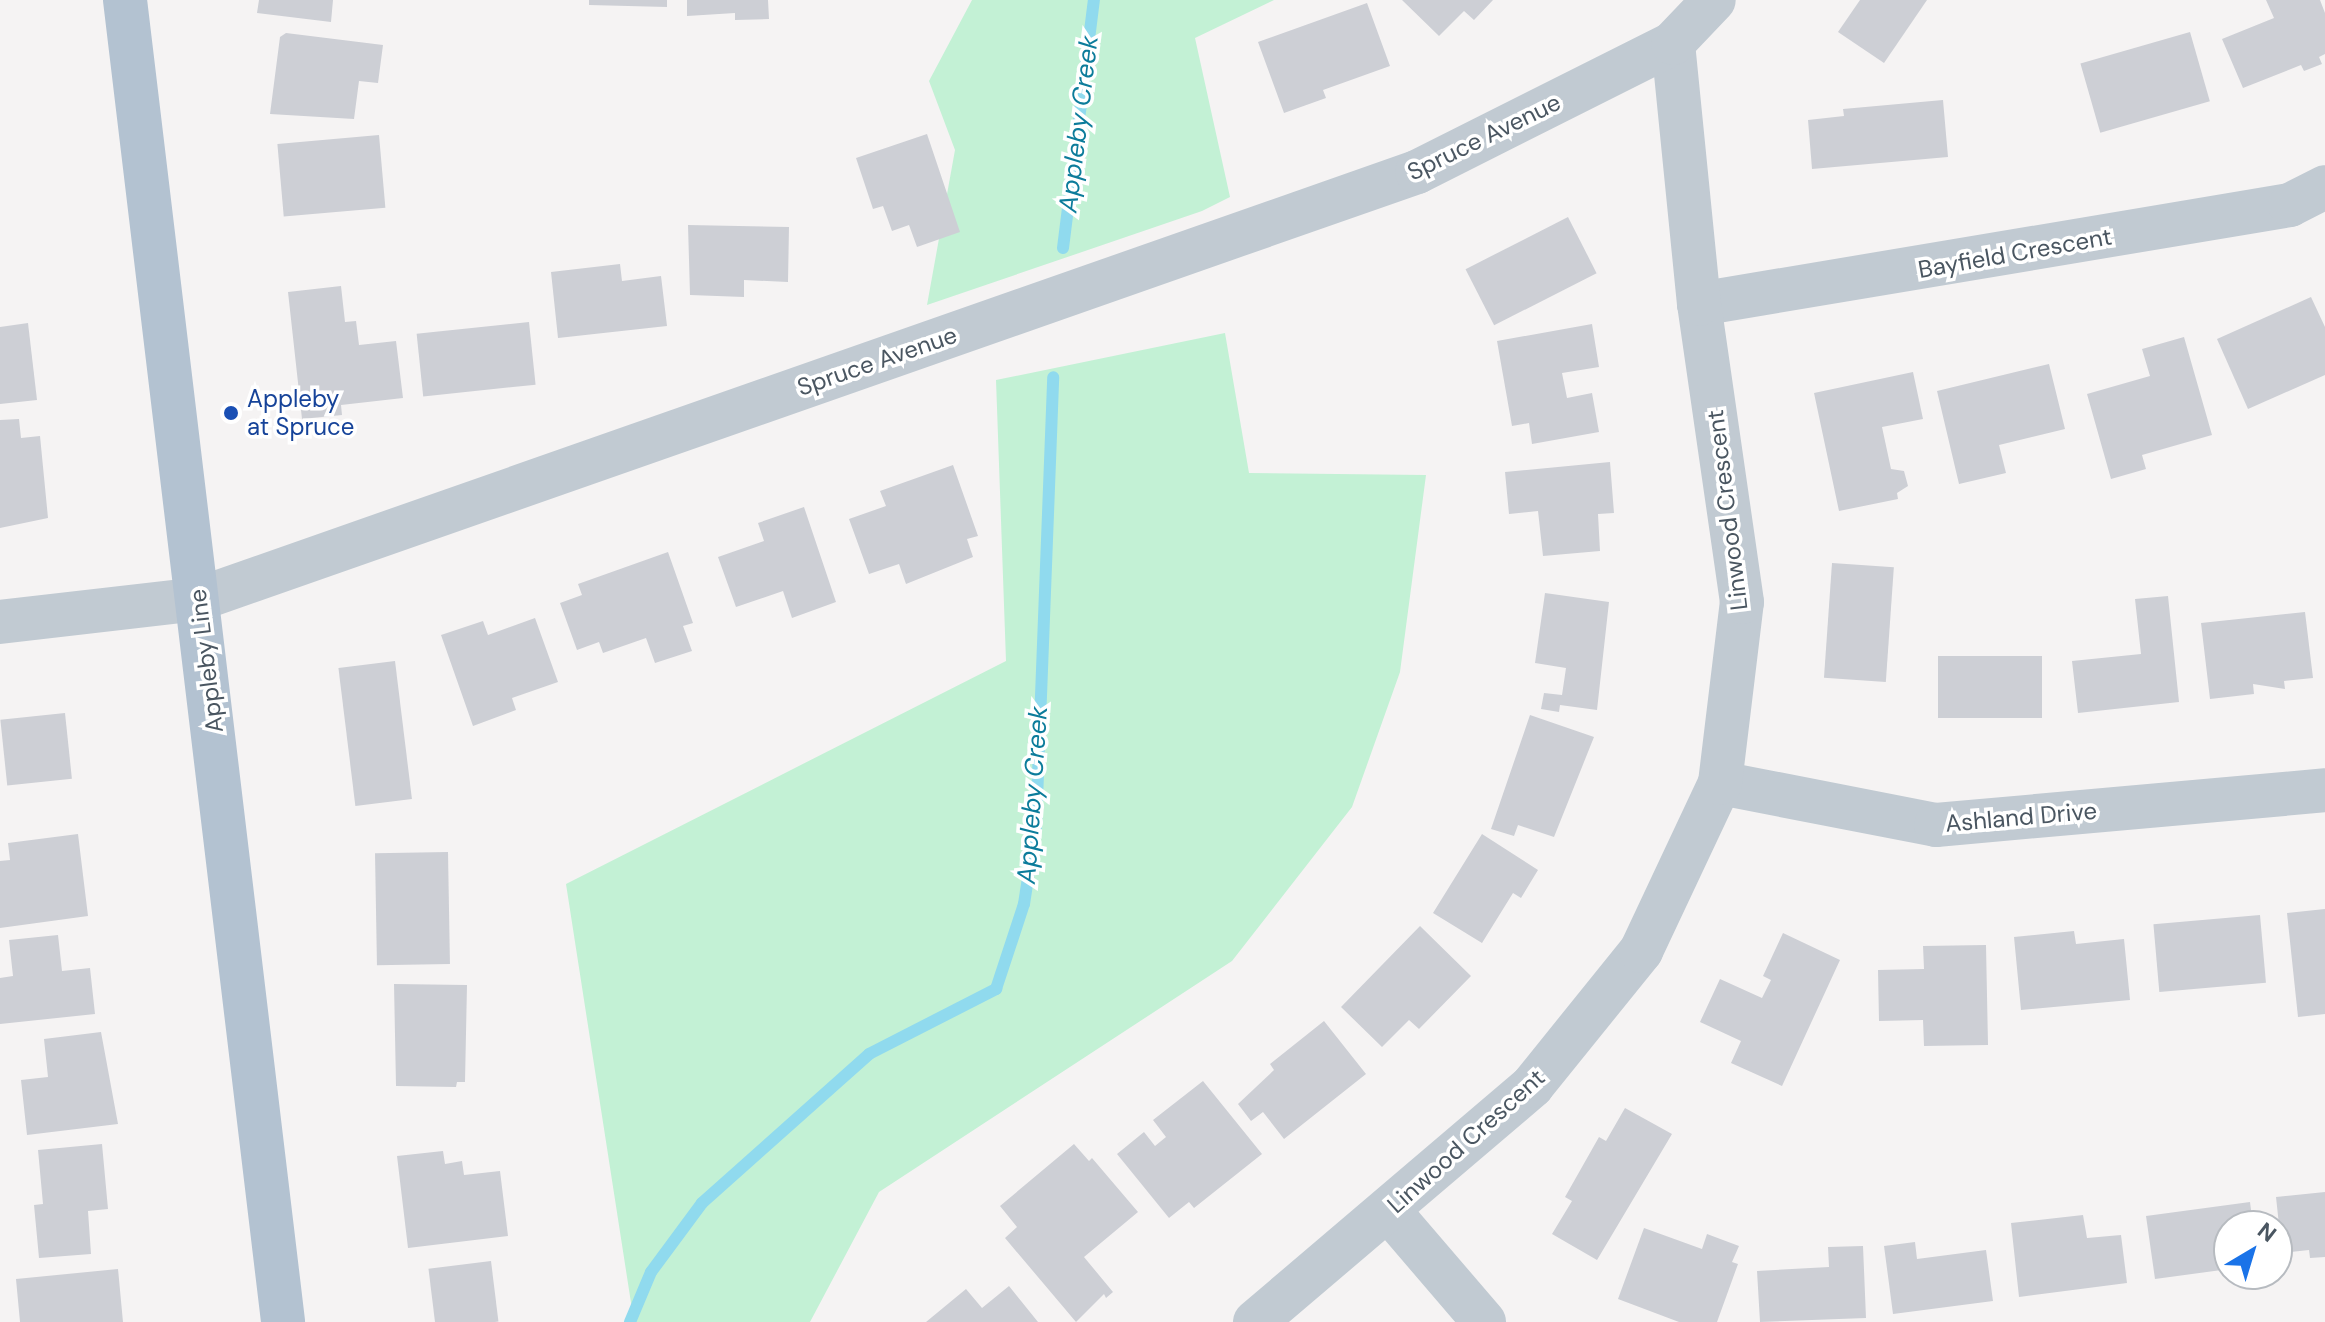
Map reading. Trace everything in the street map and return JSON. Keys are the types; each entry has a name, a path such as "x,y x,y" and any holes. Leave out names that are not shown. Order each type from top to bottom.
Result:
{"main road":[{"name":"Appleby Line","path":"125,0 283,1322"}],"street":[{"name":"Spruce Avenue","path":"0,622 199,599 1417,172 1673,43 1714,0"},
{"name":"Linwood Crescent","path":"1255,1322 1389,1211 1532,1086 1641,951 1720,783 1742,602 1699,304 1673,43"},
{"name":"Bayfield Crescent","path":"1699,304 2290,205 2325,187"},
{"name":"Ashland Drive","path":"1720,783 1936,825 2325,790"},
{"path":"1389,1211 1484,1322"}],"green space":[{"path":"972,0 1274,0 1195,38 1230,197 1202,211 927,305 955,150 929,81"},
{"path":"1225,333 1249,473 1426,475 1400,672 1352,807 1232,961 879,1192 810,1322 634,1322 566,884 1006,661 996,380"}],"building":[{"path":"259,0 333,0 331,22 257,13"},
{"path":"589,0 667,0 667,7 589,5"},
{"path":"687,0 768,0 769,19 735,20 735,13 687,16"},
{"path":"1402,0 1493,0 1474,20 1464,11 1439,36"},
{"path":"1860,0 1927,0 1884,63 1838,32"},
{"path":"2266,0 2320,0 2325,13 2325,54 2319,57 2322,64 2304,71 2301,65 2243,88 2222,39 2274,18"},
{"path":"1367,3 1390,66 1323,90 1326,98 1284,113 1258,42"},
{"path":"2190,32 2210,101 2100,133 2080,63"},
{"path":"286,33 383,45 378,83 359,81 354,119 270,114 280,37"},
{"path":"1943,100 1948,157 1812,169 1808,120 1844,116 1843,109"},
{"path":"927,134 960,232 917,247 909,225 892,231 883,206 873,209 856,158"},
{"path":"379,135 385,208 284,217 277,144"},
{"path":"1568,217 1597,273 1494,325 1466,269"},
{"path":"688,225 789,227 788,282 744,280 744,297 690,295"},
{"path":"620,264 622,281 661,276 667,326 558,338 551,272"},
{"path":"341,286 345,322 356,321 359,345 396,341 403,398 341,405 342,415 302,419 288,292"},
{"path":"2311,297 2325,327 2325,375 2248,409 2217,339"},
{"path":"529,322 536,385 423,396 417,334"},
{"path":"28,323 37,400 0,404 0,327"},
{"path":"1592,324 1599,367 1562,373 1567,398 1592,393 1599,432 1532,444 1529,423 1512,426 1497,341"},
{"path":"2184,337 2212,435 2142,455 2146,469 2111,479 2087,394 2150,376 2142,349"},
{"path":"2049,364 2065,429 1999,445 2006,473 1959,484 1937,391"},
{"path":"1913,372 1923,419 1882,427 1891,469 1904,471 1908,486 1897,493 1898,499 1839,511 1814,393"},
{"path":"19,419 21,438 40,436 48,518 0,528 0,420"},
{"path":"1610,462 1614,513 1598,514 1600,551 1543,556 1538,511 1509,514 1505,472"},
{"path":"953,465 978,536 967,539 973,557 906,584 899,564 869,574 849,519 886,506 880,491"},
{"path":"804,507 836,602 792,618 783,591 736,607 718,557 764,541 758,523"},
{"path":"668,552 693,623 683,626 692,651 655,663 646,638 603,653 599,642 577,650 560,603 582,595 578,584"},
{"path":"1832,563 1894,567 1886,682 1824,678"},
{"path":"1545,593 1609,602 1597,710 1560,705 1559,712 1541,709 1544,693 1562,695 1566,668 1535,663"},
{"path":"2168,596 2179,702 2078,713 2072,661 2141,654 2135,599"},
{"path":"2305,612 2313,678 2284,681 2285,689 2253,684 2254,694 2210,699 2201,623"},
{"path":"535,618 558,682 512,698 516,710 473,726 441,635 483,621 488,635"},
{"path":"1938,656 2042,656 2042,718 1938,718"},
{"path":"395,661 412,799 355,806 338,668"},
{"path":"65,713 72,779 7,785 0,720"},
{"path":"1530,715 1594,737 1554,837 1518,825 1514,836 1491,829"},
{"path":"78,834 88,916 0,928 0,861 10,860 8,843"},
{"path":"1482,834 1538,870 1521,898 1513,893 1482,943 1433,913"},
{"path":"448,852 450,964 377,965 375,853"},
{"path":"2325,909 2325,1014 2298,1017 2287,913"},
{"path":"2260,915 2266,983 2159,992 2153,924"},
{"path":"1420,926 1471,976 1419,1029 1409,1020 1382,1047 1341,1007"},
{"path":"2074,931 2076,944 2124,939 2130,1000 2021,1010 2014,937"},
{"path":"1783,933 1840,960 1782,1086 1731,1063 1741,1041 1700,1022 1720,979 1762,998 1771,980 1763,976"},
{"path":"58,935 62,971 90,968 95,1014 0,1024 0,978 13,976 9,940"},
{"path":"1986,945 1988,1045 1924,1046 1923,1020 1879,1021 1878,970 1924,969 1923,946"},
{"path":"394,984 467,985 465,1082 457,1082 456,1087 396,1086"},
{"path":"1324,1021 1366,1074 1284,1139 1263,1112 1251,1121 1238,1104 1274,1070 1270,1064"},
{"path":"101,1032 118,1124 27,1135 21,1080 48,1077 44,1039"},
{"path":"1203,1081 1262,1154 1194,1208 1189,1202 1169,1218 1117,1154 1144,1132 1155,1146 1166,1137 1153,1120"},
{"path":"1625,1108 1672,1134 1597,1260 1552,1234 1572,1201 1565,1197 1599,1137 1606,1141"},
{"path":"102,1144 108,1209 88,1211 91,1254 39,1258 34,1205 43,1204 38,1150"},
{"path":"1074,1144 1089,1161 1092,1158 1138,1212 1084,1257 1113,1292 1106,1298 1104,1294 1076,1322 1005,1238 1017,1227 1000,1206"},
{"path":"443,1151 445,1164 462,1161 464,1175 500,1171 508,1236 408,1248 397,1156"},
{"path":"2325,1192 2325,1257 2310,1258 2309,1250 2293,1252 2293,1210 2277,1210 2276,1197"},
{"path":"2250,1202 2251,1210 2213,1210 2213,1271 2155,1279 2146,1216"},
{"path":"2083,1215 2087,1238 2121,1235 2127,1283 2019,1297 2011,1223"},
{"path":"1644,1228 1702,1249 1707,1234 1739,1246 1732,1262 1738,1264 1717,1322 1679,1322 1618,1299"},
{"path":"1915,1242 1917,1259 1986,1250 1993,1301 1893,1314 1884,1246"},
{"path":"1863,1246 1866,1318 1760,1322 1757,1271 1829,1267 1828,1247"},
{"path":"491,1261 498,1322 435,1322 428,1269"},
{"path":"118,1269 123,1322 20,1322 16,1279"},
{"path":"1009,1286 1038,1322 926,1322 966,1289 982,1308"}],"waterway":[{"name":"Appleby Creek","path":"1063,248 1094,0"},
{"name":"Appleby Creek","path":"630,1322 651,1272 702,1203 869,1054 996,989 1024,904 1036,826 1053,377"}],"place":[{"name":"Appleby at Spruce","path":"231,413"}]}
